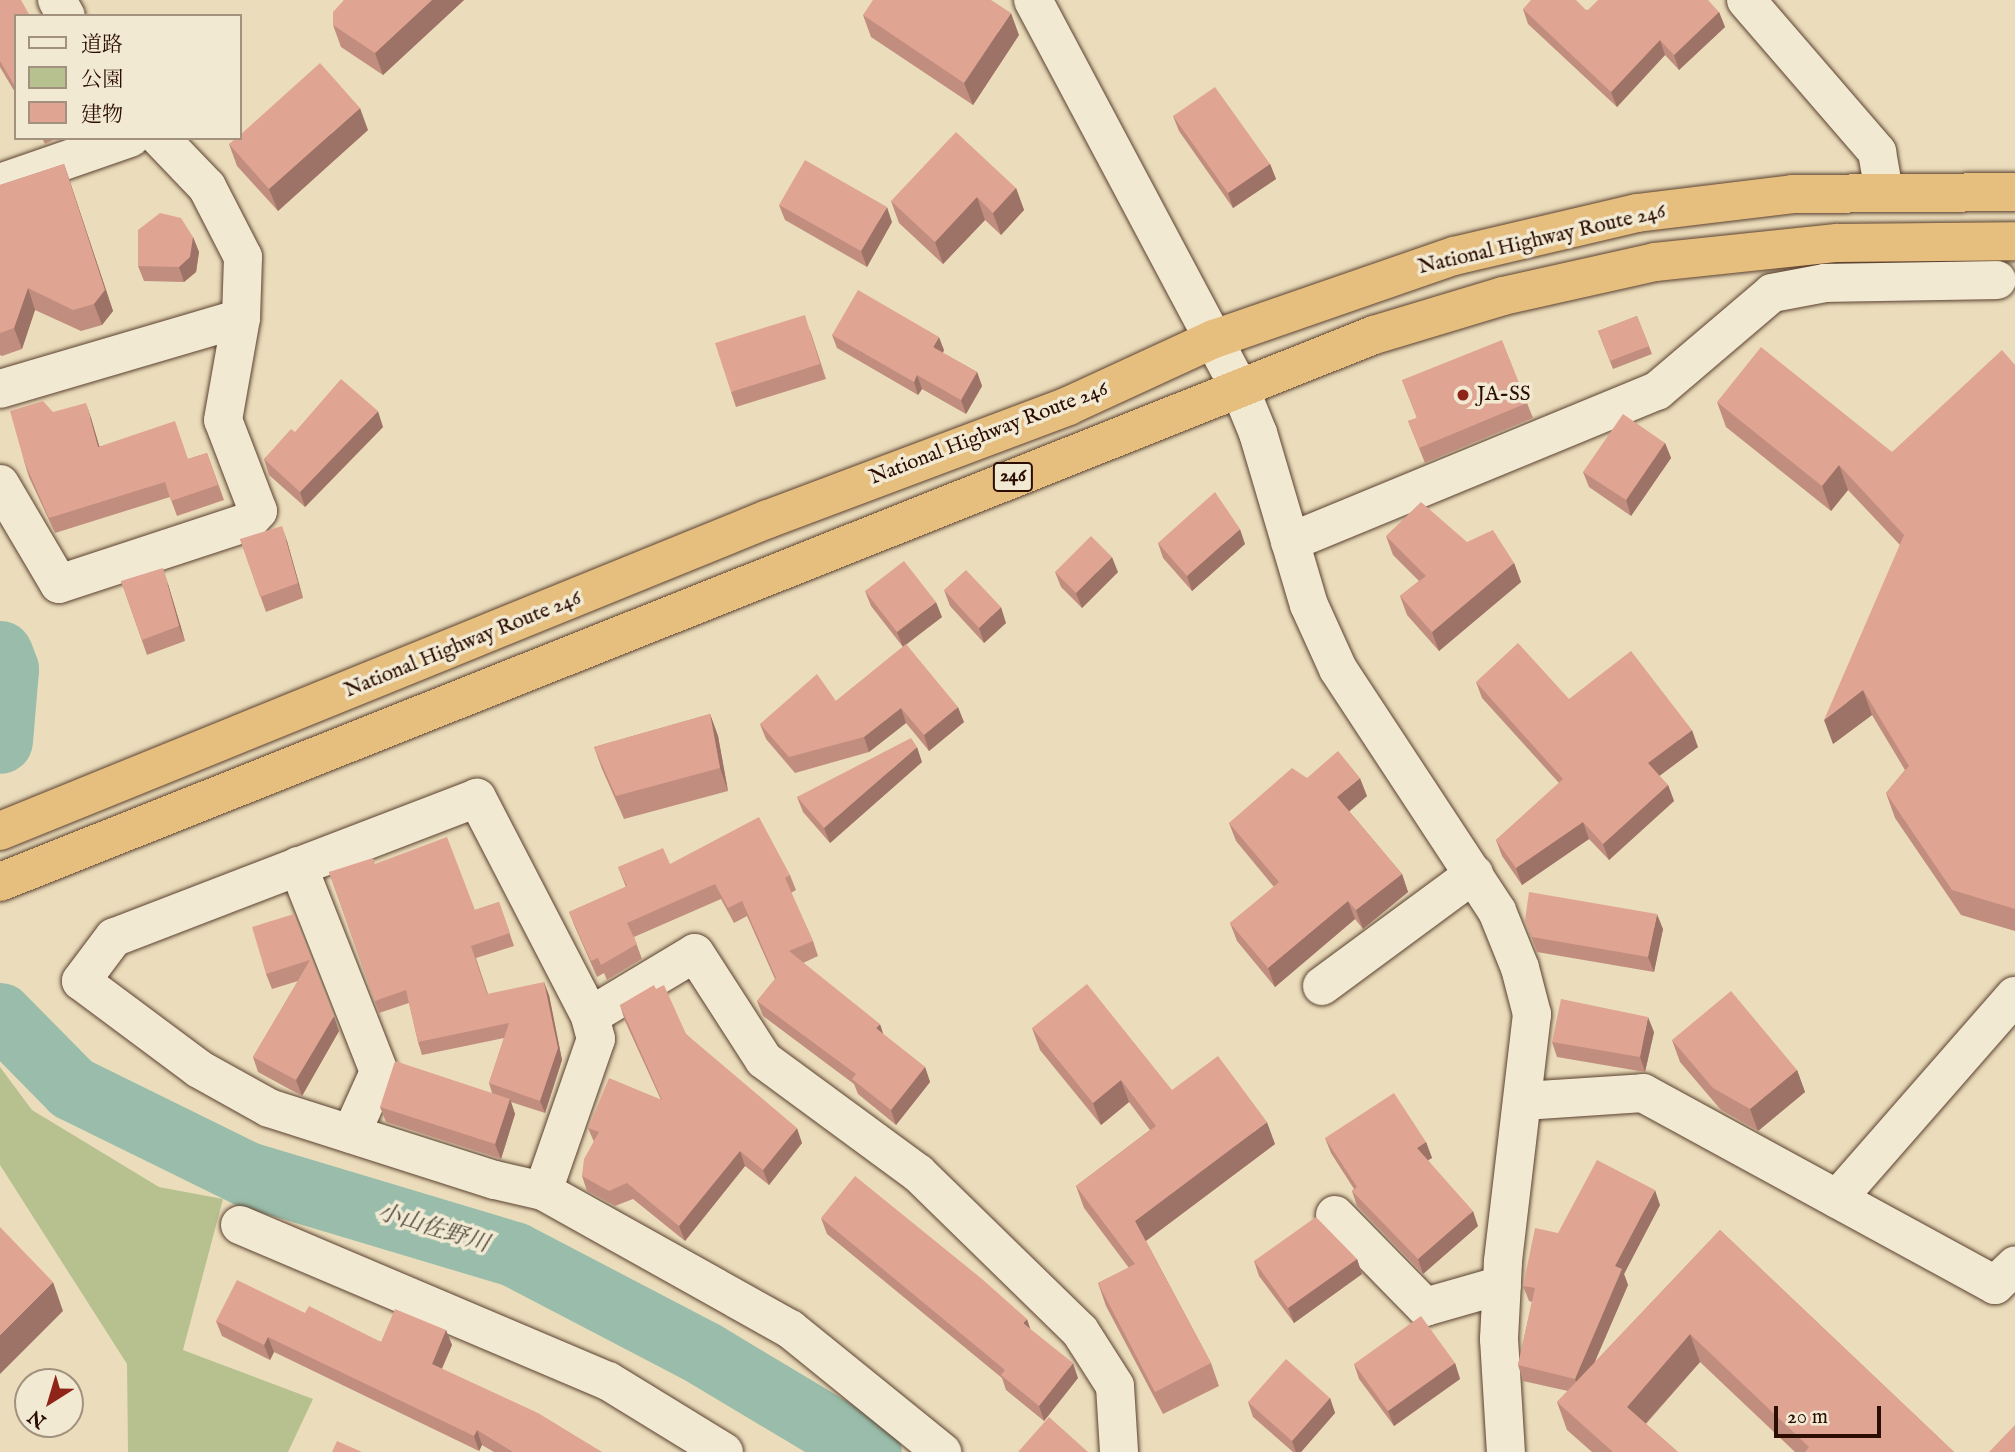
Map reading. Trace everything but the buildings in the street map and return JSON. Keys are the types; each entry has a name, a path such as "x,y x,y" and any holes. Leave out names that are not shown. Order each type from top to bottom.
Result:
{"highway":[{"name":"National Highway Route 246","path":"0,831 768,519 1068,406 1214,339 1454,256 1637,213 1793,194 1884,190 2015,192"},
{"name":"246","path":"0,882 1400,327 1503,296 1656,262 1837,243 2000,241"}],"street":[{"path":"1033,0 1240,389 1258,433 1309,605 1338,669 1379,737 1474,874 1502,923 1532,1014 1502,1285 1499,1339 1506,1452"},
{"path":"1746,0 1877,152 1884,190"},
{"path":"0,183 124,140"},
{"path":"0,484 58,584 248,522 258,511 223,420 241,318 243,257 207,187 162,140"},
{"path":"1290,542 1657,391 1772,293 1825,283 2006,290 2000,241"},
{"path":"0,389 241,318"},
{"path":"543,1191 596,1039 590,1016 477,797 114,937 82,981 199,1069 269,1108 543,1191 790,1329 942,1452"},
{"path":"298,866 379,1072 351,1134"},
{"path":"1322,986 1474,874"},
{"path":"590,1016 695,953 764,1060 918,1173 1080,1331 1115,1386 1119,1452"},
{"path":"1837,1199 2015,996"},
{"path":"1524,1101 1643,1093 1995,1285 2015,1266"},
{"path":"1335,1215 1425,1307 1502,1285"},
{"path":"240,1225 608,1381 724,1452"}],"green space":[{"path":"0,1067 32,1110 159,1187 223,1199 183,1350 313,1399 288,1452 128,1452 127,1364 0,1165"}],"waterway":[{"name":"小山佐野川","path":"0,653 6,669 0,741"},
{"name":"小山佐野川","path":"0,1015 72,1088 247,1174 514,1254 705,1354 869,1452"}],"place":[{"name":"JA-SS","path":"1463,395"}]}
